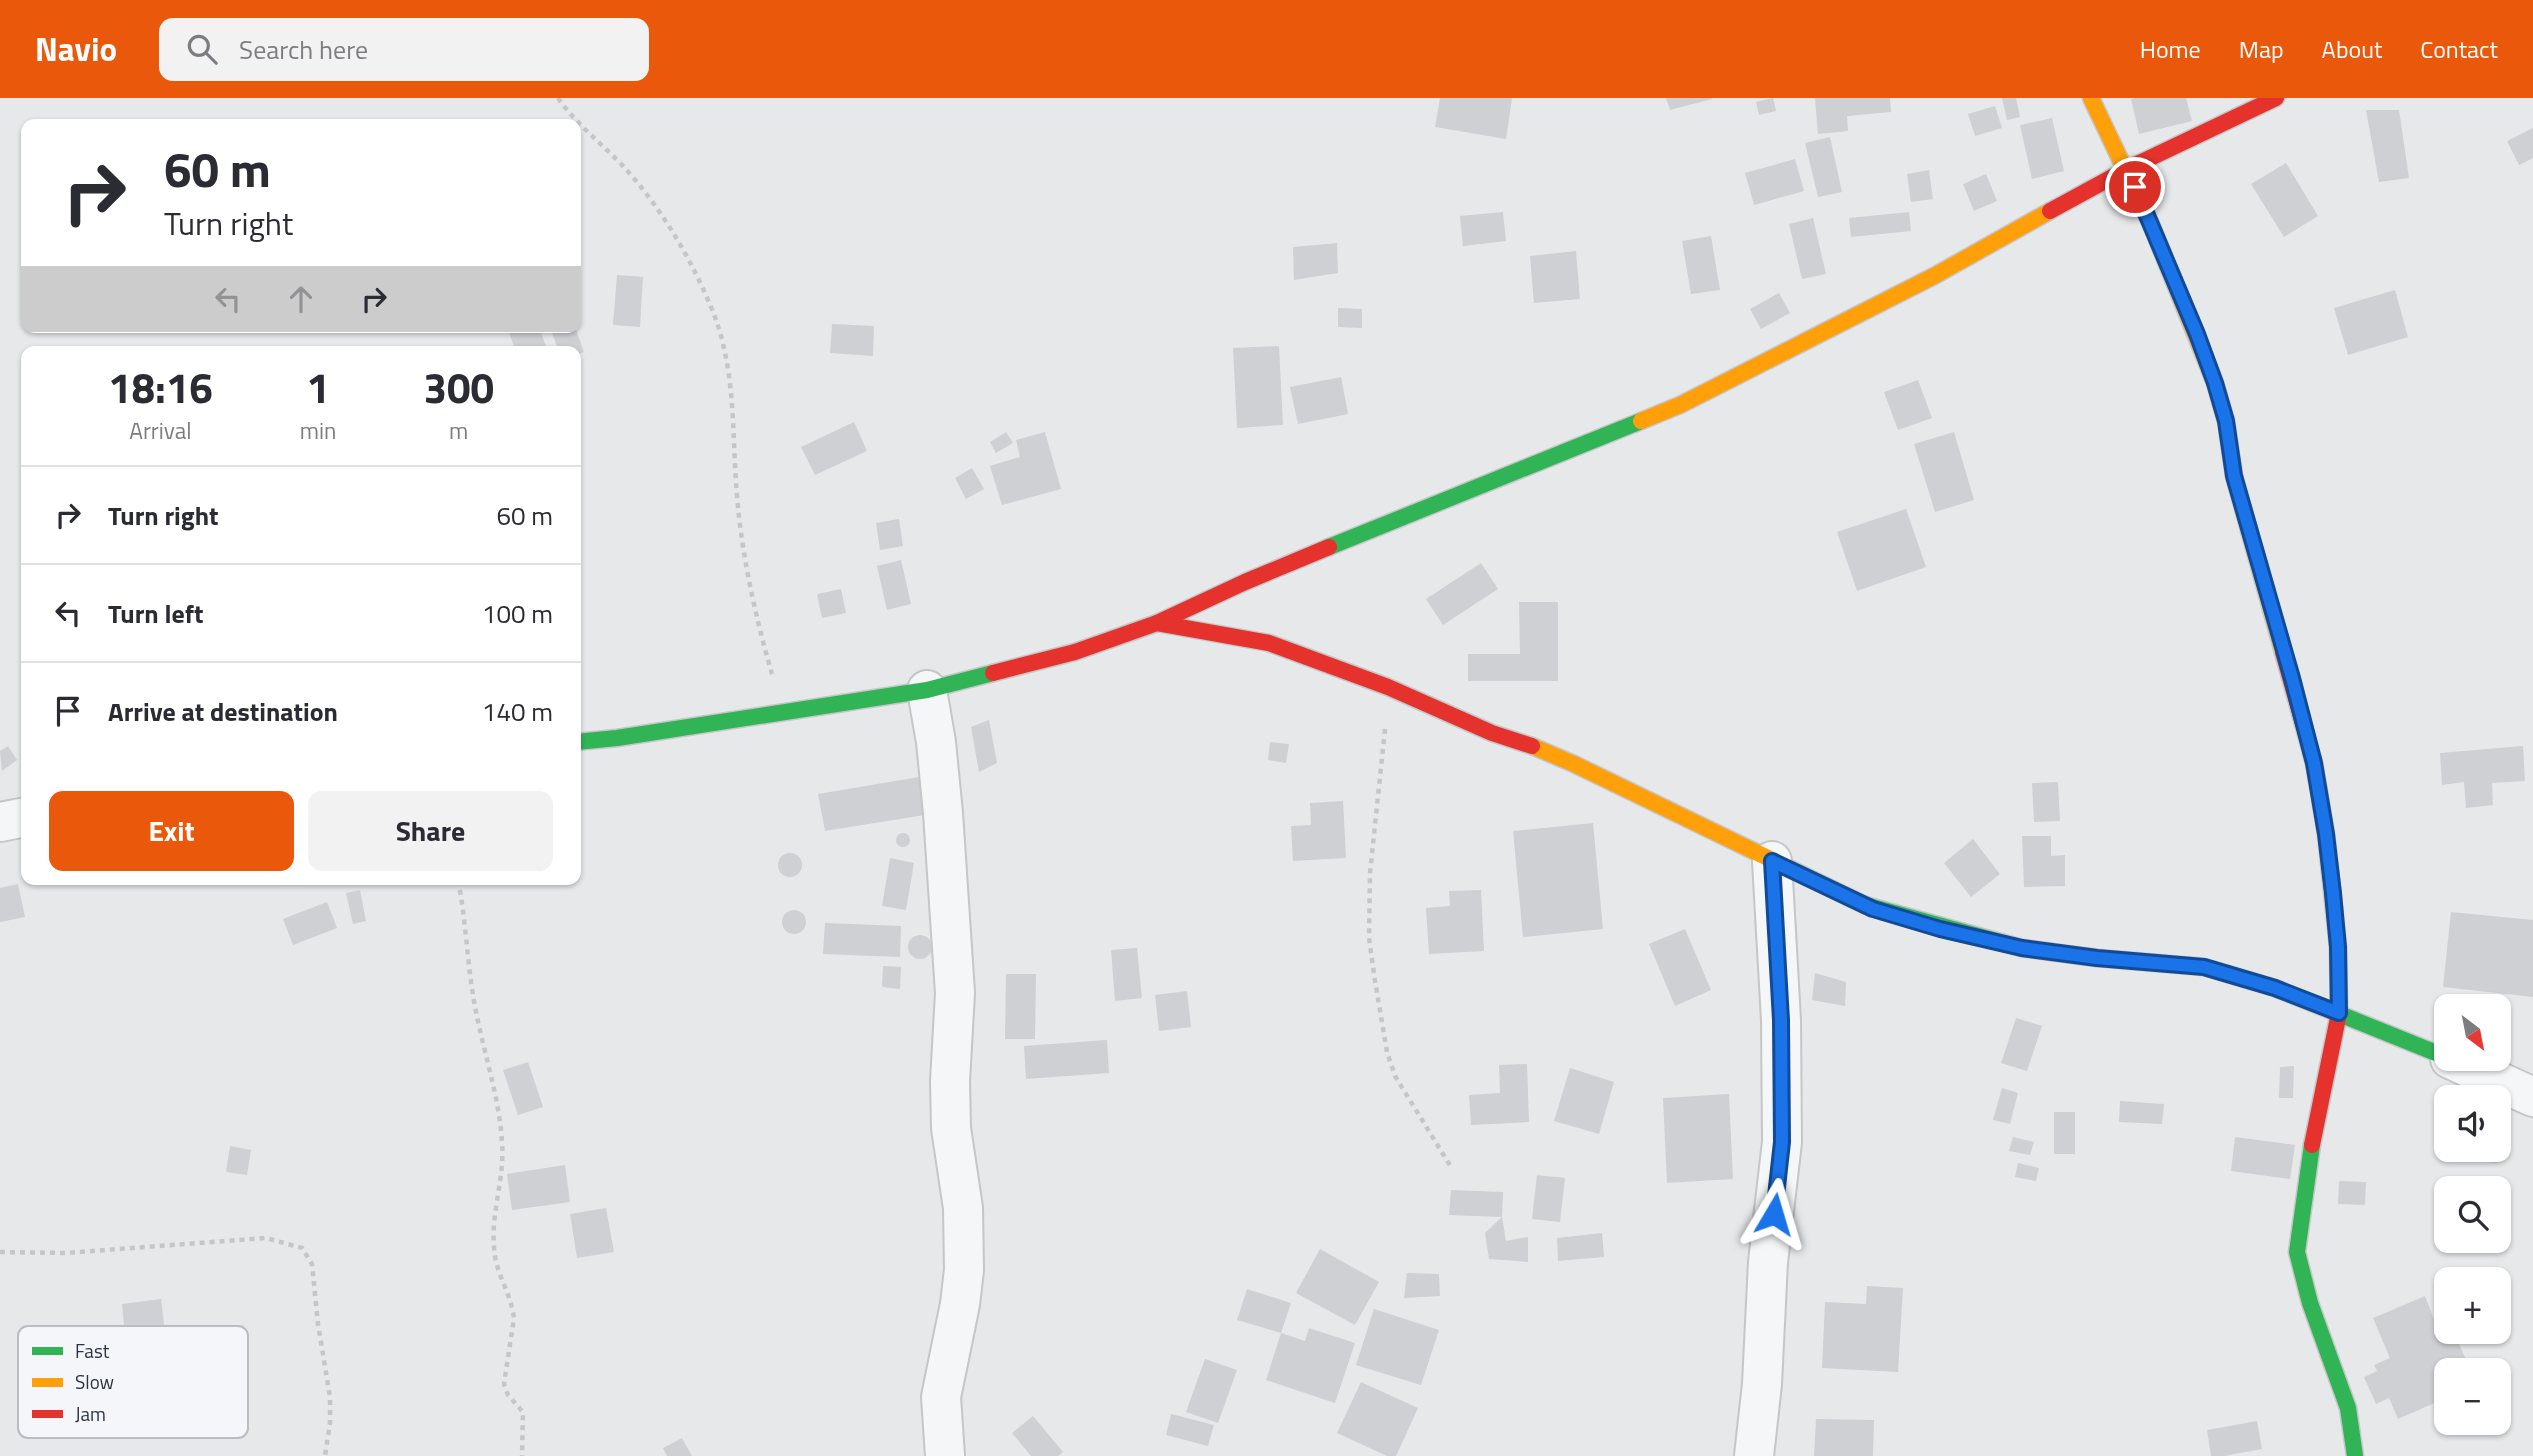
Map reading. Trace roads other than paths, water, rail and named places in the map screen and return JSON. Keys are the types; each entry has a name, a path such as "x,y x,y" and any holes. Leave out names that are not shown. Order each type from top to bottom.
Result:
{"street":[{"path":"2091,98 2127,169 2215,383 2226,421 2234,476 2314,763 2333,893 2338,947 2339,1013 2314,1131 2301,1211 2297,1261 2309,1303 2348,1408 2355,1456"},
{"path":"581,742 927,690 1075,652 1157,624 1245,582 1333,545 1680,405 1934,276 2127,169 2276,98"},
{"path":"1157,624 1269,643 1388,687 1492,733 1574,764 1873,909 1940,929 2022,948 2097,958 2204,967 2275,988 2434,1052"},
{"path":"927,690 936,742 943,813 956,993 950,1082 951,1128 963,1208 964,1270 960,1304 941,1397 945,1456"},
{"path":"0,822 21,818"},
{"path":"1754,1456 1762,1384 1768,1262 1782,1142 1781,1020 1772,861"},
{"path":"2476,1071 2533,1097"}]}
